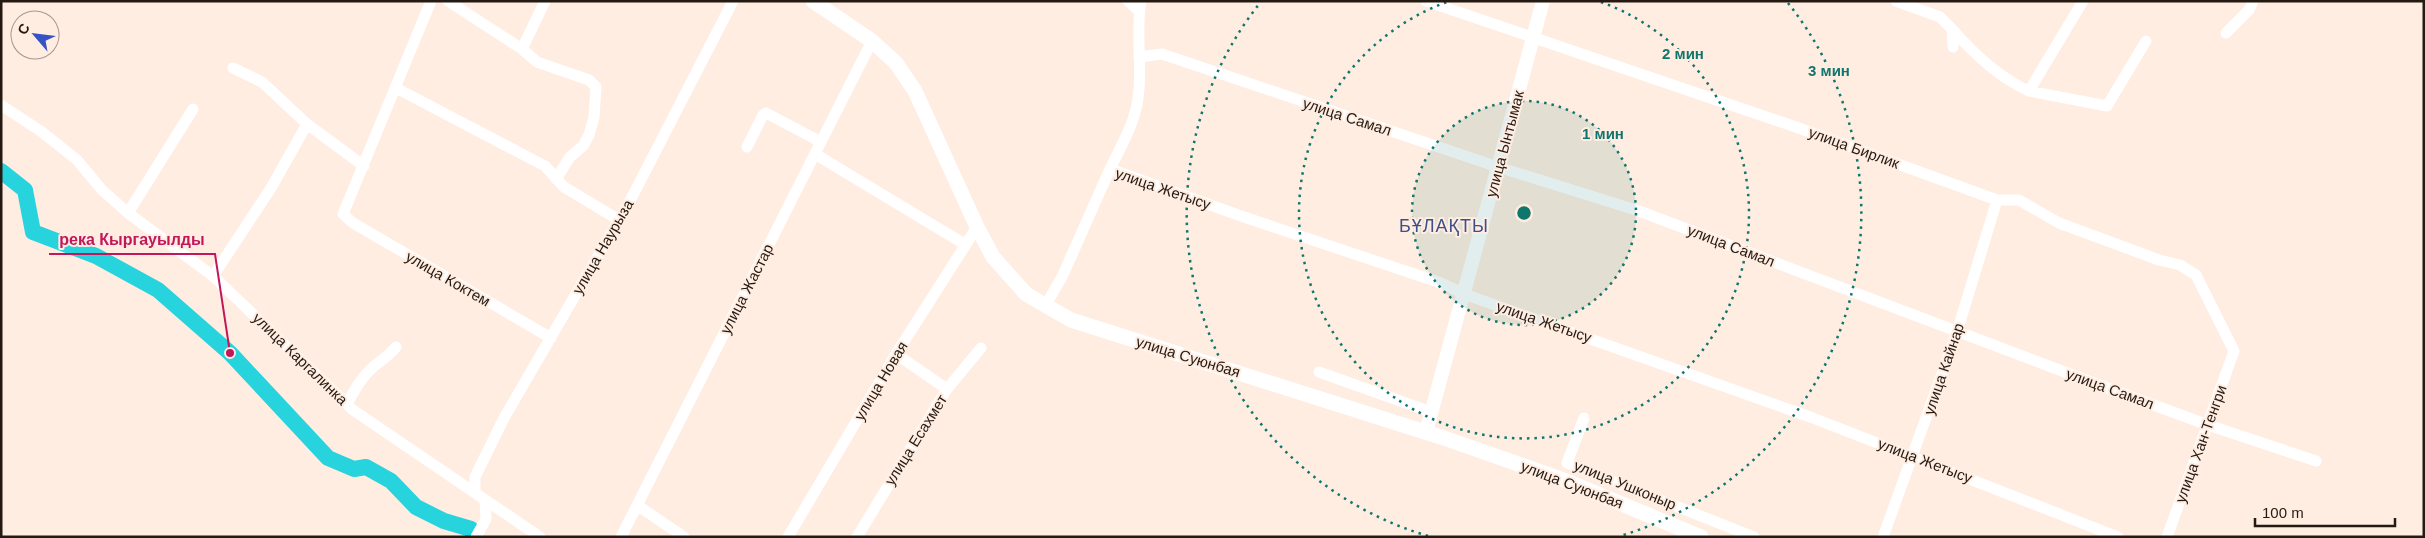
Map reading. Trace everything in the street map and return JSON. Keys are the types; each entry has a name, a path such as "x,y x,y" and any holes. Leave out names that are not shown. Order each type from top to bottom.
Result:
{"main road":[{"name":"улица Суюнбая","path":"813,1 872,41 896,63 915,91 977,227 993,257 1026,294 1045,306 1071,320 1426,432 1564,480 1694,535"}],"street":[{"path":"233,68 262,82 307,124 364,166 431,1"},
{"path":"448,1 522,49 537,62 589,80 596,87 594,117 589,135 556,179"},
{"path":"522,49 545,1"},
{"name":"улица Наурыза","path":"475,492 475,477 504,418 619,220 733,1"},
{"path":"1110,169 1133,121 1139,96 1140,6 1128,1"},
{"name":"улица Бирлик","path":"1426,1 1784,123 1998,200 2019,200 2059,222 2159,260 2180,265 2196,275 2234,351"},
{"name":"улица Ынтымак","path":"1426,432 1543,1"},
{"path":"1896,1 1940,17 1968,47 2016,85 2029,91 2107,106 2146,41"},
{"path":"2029,91 2083,1"},
{"path":"2226,32 2249,10 2253,1"},
{"path":"1952,29 1953,47"},
{"name":"улица Жастар","path":"621,537 872,41"},
{"name":"улица Самал","path":"1138,57 1162,54 1498,167 1638,211 2208,425 2316,461"},
{"path":"396,88 545,166 564,187 619,220"},
{"name":"улица Каргалинка","path":"1,105 42,132 76,160 102,190 128,212 213,276 347,404 540,537"},
{"path":"128,212 192,109"},
{"path":"747,147 763,115 766,113 821,142"},
{"path":"213,276 271,188 307,124"},
{"path":"815,154 966,245"},
{"name":"улица Коктем","path":"364,166 343,214 346,219 551,338"},
{"name":"улица Жетысу","path":"1045,306 1062,277 1110,169 1241,216 1442,283 1464,294 1813,418 2118,537"},
{"name":"улица Кайнар","path":"1883,537 1957,332 1998,200"},
{"name":"улица Новая","path":"788,537 896,354 977,227"},
{"path":"347,404 358,384 372,368 396,348"},
{"name":"улица Есахмет","path":"857,537 947,389 981,348"},
{"name":"улица Хан-Тенгри","path":"2167,537 2234,351"},
{"path":"896,354 947,389"},
{"path":"1319,372 1431,412"},
{"name":"улица Ушконыр","path":"1584,418 1567,463 1754,537"},
{"path":"476,537 486,519 485,500"},
{"path":"637,505 684,537"}],"waterway":[{"path":"1,171 25,190 33,232 96,256 158,290 230,353 328,458 354,469 366,467 391,481 416,507 444,521 471,529"}],"place":[{"name":"река Кыргауылды","path":"230,353"}],"district":[{"name":"БҰЛАҚТЫ","path":"1444,226"}]}
